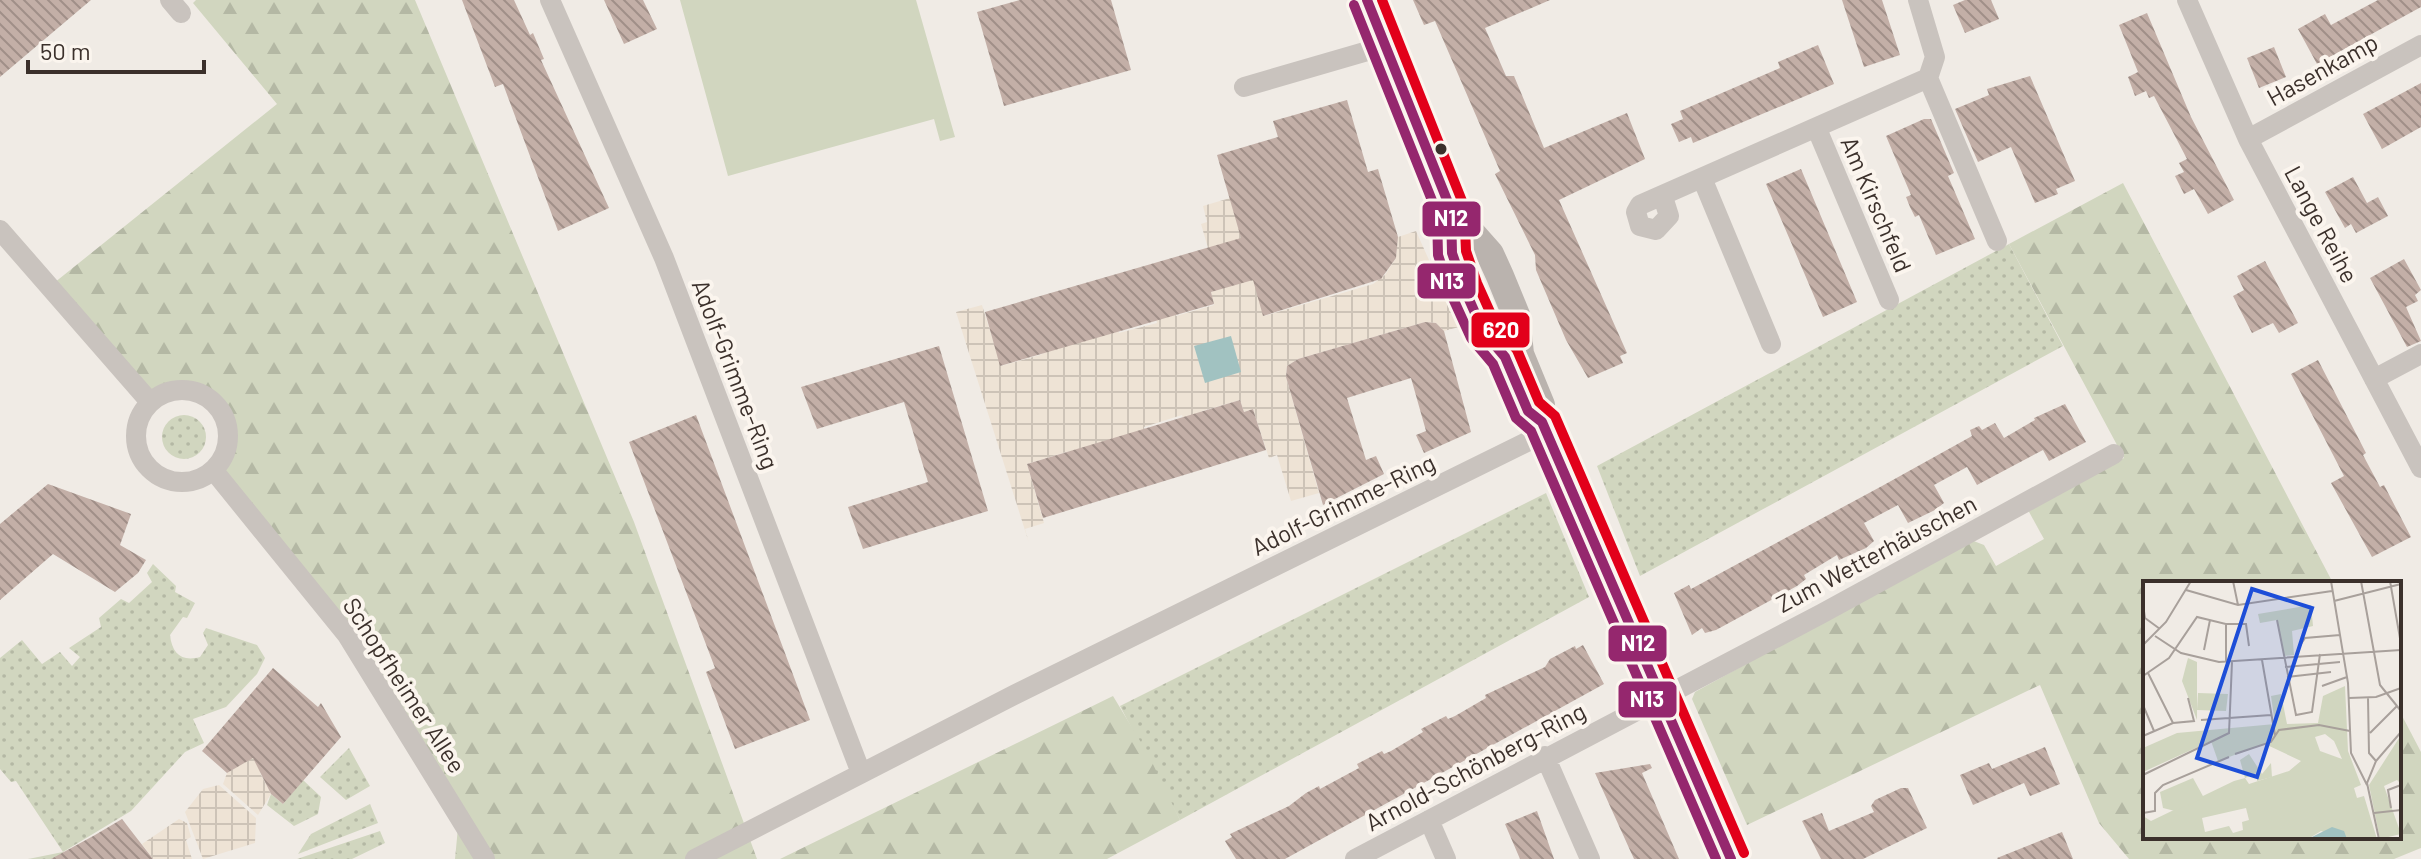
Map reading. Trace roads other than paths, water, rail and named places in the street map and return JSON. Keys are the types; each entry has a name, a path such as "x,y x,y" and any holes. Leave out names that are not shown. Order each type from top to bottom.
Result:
{"street":[{"name":"Adolf-Grimme-Ring","path":"550,0 664,258 861,773"},
{"path":"1367,0 1451,210 1490,254 1500,276 1516,315 1520,354 1541,405 1544,427 1731,859"},
{"path":"1918,0 1935,57 1928,78 1997,241"},
{"name":"Lange Reihe","path":"2187,0 2248,139 2421,468"},
{"name":"Hasenkamp","path":"2248,139 2421,45"},
{"path":"1244,87 1385,46"},
{"name":"Am Kirschfeld","path":"1663,197 1928,78"},
{"name":"Am Kirschfeld","path":"1817,129 1889,300"},
{"path":"1702,178 1771,344"},
{"path":"1451,210 1452,253 1471,303 1483,331 1505,357 1528,411 1544,427"},
{"path":"0,230 150,402"},
{"path":"2374,379 2421,354"},
{"path":"191,390 216,405 228,431 223,459 214,471 200,480 185,483 154,474 143,462 136,431 140,416 150,402 162,394 191,390"},
{"name":"Adolf-Grimme-Ring","path":"695,859 1544,427"},
{"name":"Zum Wetterhäuschen","path":"1662,697 2114,454"},
{"name":"Schopfheimer Allee","path":"214,471 347,635 485,859"},
{"name":"Arnold-Schönberg-Ring","path":"1355,859 1545,756 1662,697"},
{"path":"1545,756 1590,859"},
{"path":"1429,820 1446,859"}],"water":[{"path":"1231,336 1241,372 1205,383 1194,346"}]}
